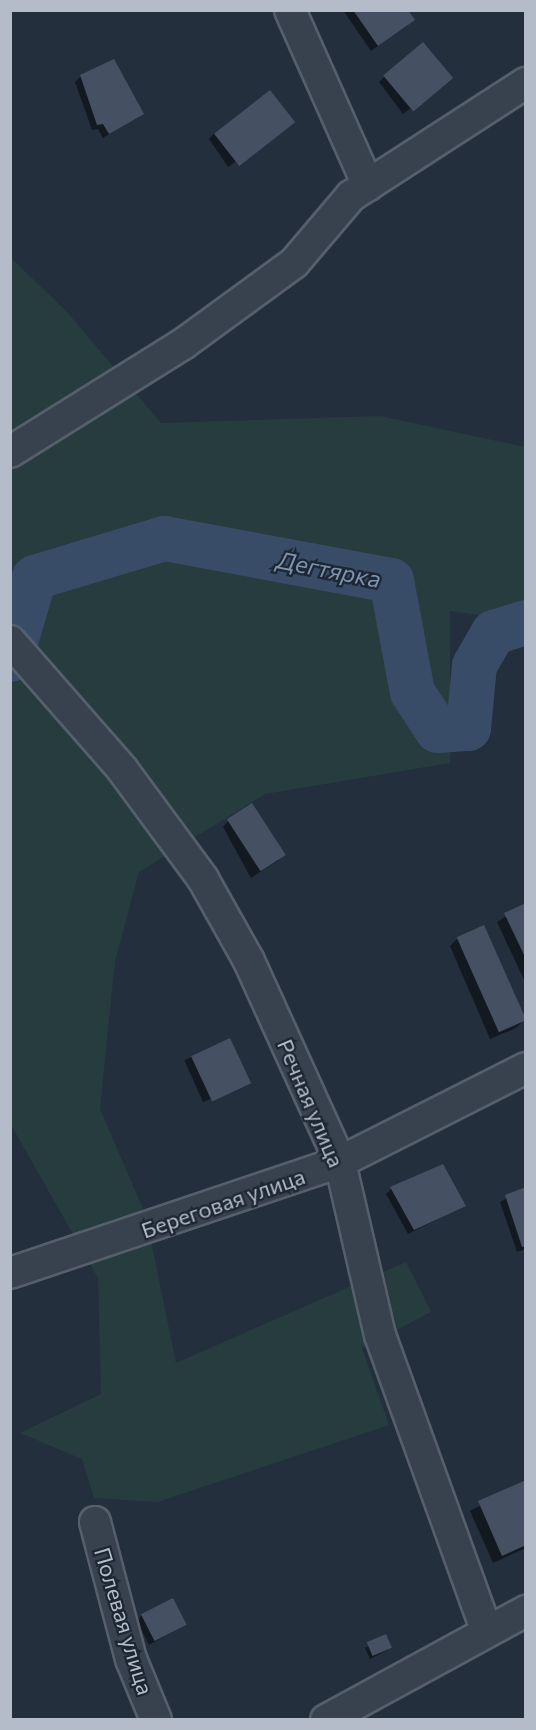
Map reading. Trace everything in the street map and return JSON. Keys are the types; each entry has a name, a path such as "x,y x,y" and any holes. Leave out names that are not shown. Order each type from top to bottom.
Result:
{"street":[{"path":"290,10 368,185"},
{"path":"10,452 183,344 294,263 351,196 521,96"},
{"name":"Речная улица","path":"10,641 72,706 203,879 249,961 340,1162 380,1335 486,1629"},
{"name":"Береговая улица","path":"10,1273 340,1162 525,1068"},
{"name":"Полевая улица","path":"95,1522 131,1659 156,1719"},
{"path":"326,1719 486,1629 525,1611"}],"green space":[{"path":"10,257 66,311 161,423 380,416 525,447 525,622 450,611 450,763 265,794 139,872 115,961 100,1109 146,1216 176,1363 406,1262 431,1312 362,1348 389,1425 157,1502 94,1498 82,1459 20,1433 101,1394 98,1278 11,1125"}],"building":[{"path":"353,10 408,10 415,20 378,46"},
{"path":"423,42 453,78 413,111 383,75"},
{"path":"114,59 144,114 109,134 103,124 97,125 80,75"},
{"path":"270,90 295,122 239,166 214,134"},
{"path":"252,803 286,855 261,871 227,819"},
{"path":"526,903 526,959 504,913"},
{"path":"484,925 526,1019 499,1032 457,937"},
{"path":"230,1038 251,1083 212,1101 191,1056"},
{"path":"443,1164 466,1206 414,1230 390,1187"},
{"path":"526,1187 526,1246 522,1247 505,1195"},
{"path":"526,1480 526,1545 502,1556 478,1501"},
{"path":"173,1598 187,1625 155,1641 141,1614"},
{"path":"386,1634 392,1648 373,1656 367,1642"}],"waterway":[{"name":"Дегтярка","path":"10,659 34,577 164,538 391,580 412,692 437,730 468,728 474,665 493,632 526,622"}]}
